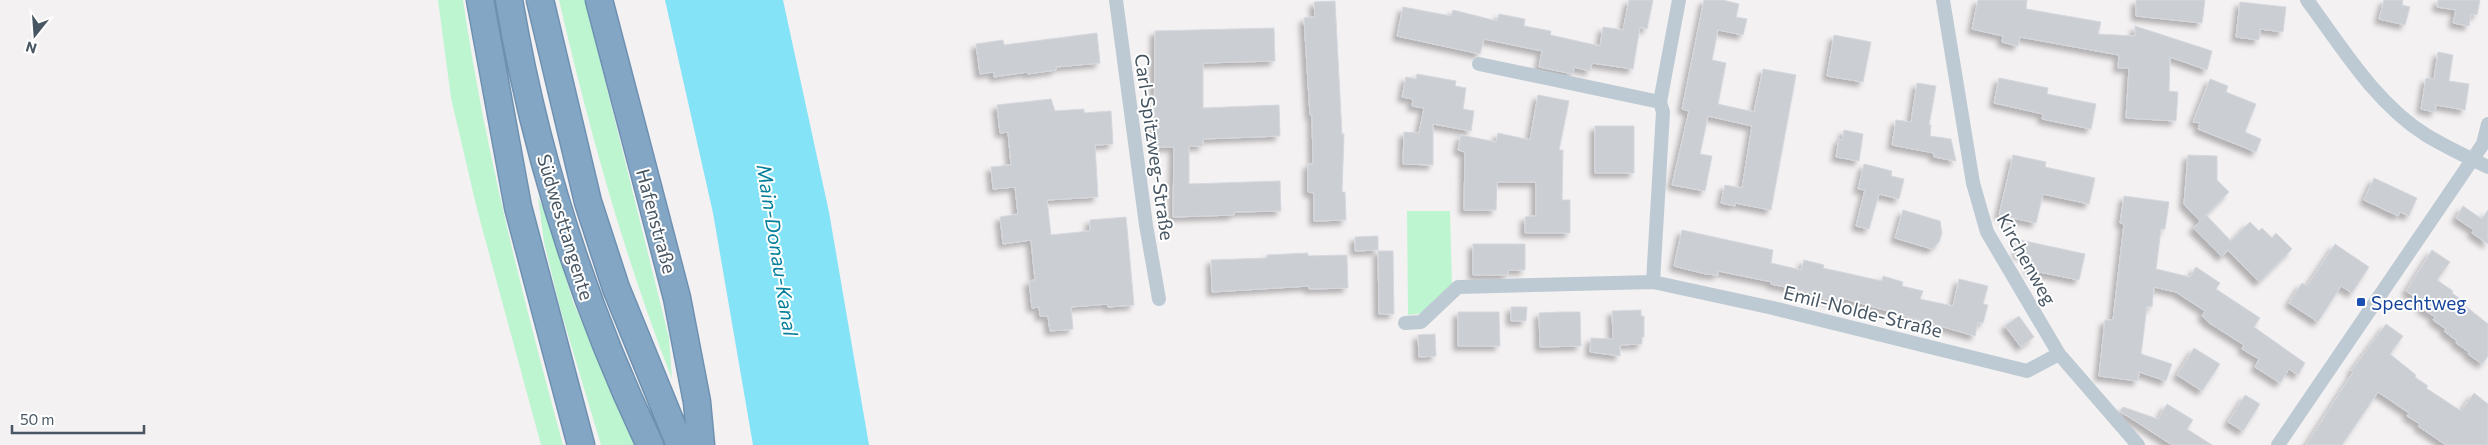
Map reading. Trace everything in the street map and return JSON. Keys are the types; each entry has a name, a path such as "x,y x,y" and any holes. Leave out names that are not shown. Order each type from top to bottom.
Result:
{"highway":[{"path":"480,0 498,108 518,207 581,445"},
{"name":"Südwesttangente","path":"510,0 516,43 557,203 586,295 619,381 650,445"},
{"name":"Südwesttangente","path":"540,0 588,202 616,288 680,445"},
{"name":"Hafenstraße","path":"599,0 677,298 697,402 702,445"}],"street":[{"name":"Carl-Spitzweg-Straße","path":"1116,0 1146,225 1159,299"},
{"path":"1653,282 1663,112 1660,102 1679,0"},
{"name":"Kirchenweg","path":"1943,0 1973,183 1986,232 2059,354 2138,445"},
{"path":"2307,0 2365,78 2392,108 2426,135 2488,168"},
{"path":"1479,64 1660,102"},
{"path":"2278,445 2483,144 2488,124"},
{"name":"Emil-Nolde-Straße","path":"1405,323 1422,322 1458,287 1653,282 1774,308 2027,371 2059,354"}],"green space":[{"path":"438,0 463,0 482,112 506,224 563,445 541,445 477,209 451,98"},
{"path":"559,0 585,0 669,338 672,379 623,239 595,144"},
{"path":"538,197 549,221 573,302 638,445 601,445 560,308 544,242"},
{"path":"1407,211 1450,211 1452,286 1423,313 1408,315"}],"water":[{"name":"Main-Donau-Kanal","path":"665,0 783,0 829,212 869,445 753,445 713,213"}],"building":[{"path":"1629,0 1653,0 1647,29 1640,27 1633,69 1592,63 1590,71 1574,67 1573,74 1539,67 1542,51 1484,39 1480,54 1397,36 1403,7 1451,16 1453,10 1497,21 1499,14 1525,19 1524,26 1551,31 1550,35 1600,46 1603,27 1623,30"},
{"path":"1704,0 1723,0 1739,4 1736,17 1747,19 1743,35 1718,30 1712,60 1726,63 1718,104 1754,112 1763,69 1796,75 1771,210 1735,203 1735,206 1721,203 1725,185 1742,188 1752,126 1708,116 1700,154 1712,156 1705,191 1672,185 1689,111 1682,109"},
{"path":"1978,0 2027,0 2026,9 2101,22 2098,34 2135,36 2135,26 2212,51 2207,70 2170,57 2169,91 2178,92 2176,121 2126,118 2129,68 2118,68 2119,55 2020,37 2018,46 2002,42 2003,36 1972,29"},
{"path":"2136,0 2205,0 2202,23 2136,16"},
{"path":"2384,0 2403,0 2402,5 2410,7 2405,25 2379,19"},
{"path":"2438,0 2480,0 2477,15 2471,14 2469,26 2453,23 2456,10 2437,7"},
{"path":"1335,1 1342,134 1344,134 1342,192 1345,192 1346,220 1314,221 1314,193 1308,192 1308,164 1313,164 1312,115 1310,115 1304,18 1315,17 1314,2"},
{"path":"2240,2 2286,7 2283,32 2260,29 2259,40 2236,37"},
{"path":"1274,28 1275,61 1203,63 1203,108 1279,105 1280,136 1203,139 1203,146 1189,146 1189,184 1280,181 1281,211 1234,212 1234,215 1173,217 1174,147 1154,147 1155,31"},
{"path":"1097,33 1100,63 1056,67 1056,70 1028,74 1027,72 994,77 994,72 980,74 976,44 1003,40 1004,45"},
{"path":"1834,35 1871,42 1863,82 1827,76"},
{"path":"2438,52 2453,55 2449,81 2469,84 2465,110 2436,105 2435,112 2421,109 2426,78 2434,79"},
{"path":"1417,74 1456,81 1455,86 1466,88 1463,109 1474,111 1471,131 1433,124 1433,165 1403,164 1404,132 1419,133 1424,108 1412,106 1413,99 1402,97 1406,77 1416,79"},
{"path":"1999,78 2048,88 2047,94 2096,104 2091,129 2042,119 2043,114 1994,103"},
{"path":"2210,79 2228,86 2226,92 2256,104 2245,132 2261,139 2256,152 2198,129 2200,123 2193,122"},
{"path":"1917,83 1936,86 1929,125 1931,125 1930,136 1951,139 1956,161 1934,157 1934,153 1892,145 1896,120 1911,122"},
{"path":"1538,95 1569,101 1559,150 1563,150 1562,200 1570,200 1570,233 1525,233 1525,217 1536,216 1536,182 1497,182 1496,210 1464,210 1465,152 1458,150 1461,135 1496,142 1498,133 1530,140"},
{"path":"1051,99 1055,111 1084,109 1084,113 1111,111 1113,144 1095,145 1098,197 1047,200 1051,235 1090,231 1090,220 1126,217 1134,305 1108,307 1108,304 1071,307 1073,329 1050,331 1048,316 1040,316 1039,307 1032,308 1029,281 1035,280 1031,240 1003,244 1000,217 1018,214 1015,187 993,189 991,167 1011,165 1008,132 1000,133 997,105"},
{"path":"1595,126 1634,126 1634,173 1595,173"},
{"path":"1844,130 1863,134 1859,161 1836,157 1839,139 1842,140"},
{"path":"2013,155 2046,162 2045,167 2095,178 2089,204 2043,194 2036,223 1999,215"},
{"path":"2188,155 2217,156 2217,180 2229,192 2200,221 2184,204"},
{"path":"1864,164 1892,171 1891,176 1904,179 1899,199 1879,194 1869,229 1856,226 1865,190 1858,189"},
{"path":"2374,178 2417,198 2409,216 2400,212 2398,216 2364,200"},
{"path":"2124,196 2169,202 2165,229 2161,229 2156,269 2190,277 2196,267 2220,283 2216,289 2260,318 2254,327 2305,363 2298,375 2289,369 2280,383 2255,367 2259,359 2242,349 2244,345 2208,322 2202,316 2205,311 2176,292 2154,287 2152,307 2147,306 2141,354 2172,364 2166,381 2139,372 2138,381 2099,376 2105,320 2113,320 2124,224 2120,223"},
{"path":"2463,206 2482,219 2488,210 2488,244 2472,233 2474,230 2456,218"},
{"path":"1903,210 1940,221 1942,233 1939,242 1932,249 1895,238"},
{"path":"2206,215 2231,241 2250,222 2259,231 2262,228 2272,238 2276,233 2292,249 2259,282 2228,250 2222,257 2193,228"},
{"path":"1682,230 1773,250 1771,263 1801,270 1804,260 1824,265 1823,268 1882,281 1883,276 1903,282 1902,286 1923,291 1920,299 1953,306 1959,279 1988,286 1983,304 1988,305 1983,323 1978,322 1975,336 1839,297 1838,302 1817,297 1818,294 1771,284 1772,282 1718,271 1718,275 1706,274 1674,266"},
{"path":"1378,236 1378,250 1355,251 1355,237"},
{"path":"2020,240 2085,254 2079,280 2029,270 2032,257 2017,254"},
{"path":"1473,244 1525,244 1525,270 1508,270 1508,275 1473,275"},
{"path":"2335,244 2369,267 2352,293 2341,286 2318,322 2289,303 2302,283 2307,286"},
{"path":"2432,250 2450,262 2437,280 2453,291 2452,293 2465,302 2463,304 2488,324 2488,356 2482,364 2456,343 2457,341 2444,331 2446,329 2433,320 2435,317 2421,308 2424,303 2406,291"},
{"path":"1378,251 1393,251 1394,314 1379,314"},
{"path":"1308,253 1308,256 1347,255 1348,288 1309,289 1309,286 1212,292 1211,260 1267,258 1267,255"},
{"path":"1511,307 1527,307 1526,321 1511,321"},
{"path":"1641,310 1641,316 1644,316 1642,344 1620,345 1620,356 1590,352 1591,338 1613,339 1612,311"},
{"path":"1458,312 1499,312 1500,346 1458,346"},
{"path":"1580,312 1581,346 1540,347 1539,313"},
{"path":"2019,316 2034,337 2021,347 2005,326"},
{"path":"2386,324 2403,336 2390,354 2428,386 2426,388 2461,411 2474,393 2488,404 2488,445 2446,445 2418,426 2420,424 2407,416 2409,413 2378,392 2342,445 2306,445 2353,372 2351,371"},
{"path":"1435,334 1436,356 1419,357 1418,335"},
{"path":"2194,348 2220,364 2202,391 2177,375"},
{"path":"2245,395 2260,404 2243,431 2228,422"},
{"path":"2167,404 2193,420 2187,429 2212,445 2172,445 2120,411 2123,407 2158,419"}],"place":[{"name":"Spechtweg","path":"2361,302"}]}
